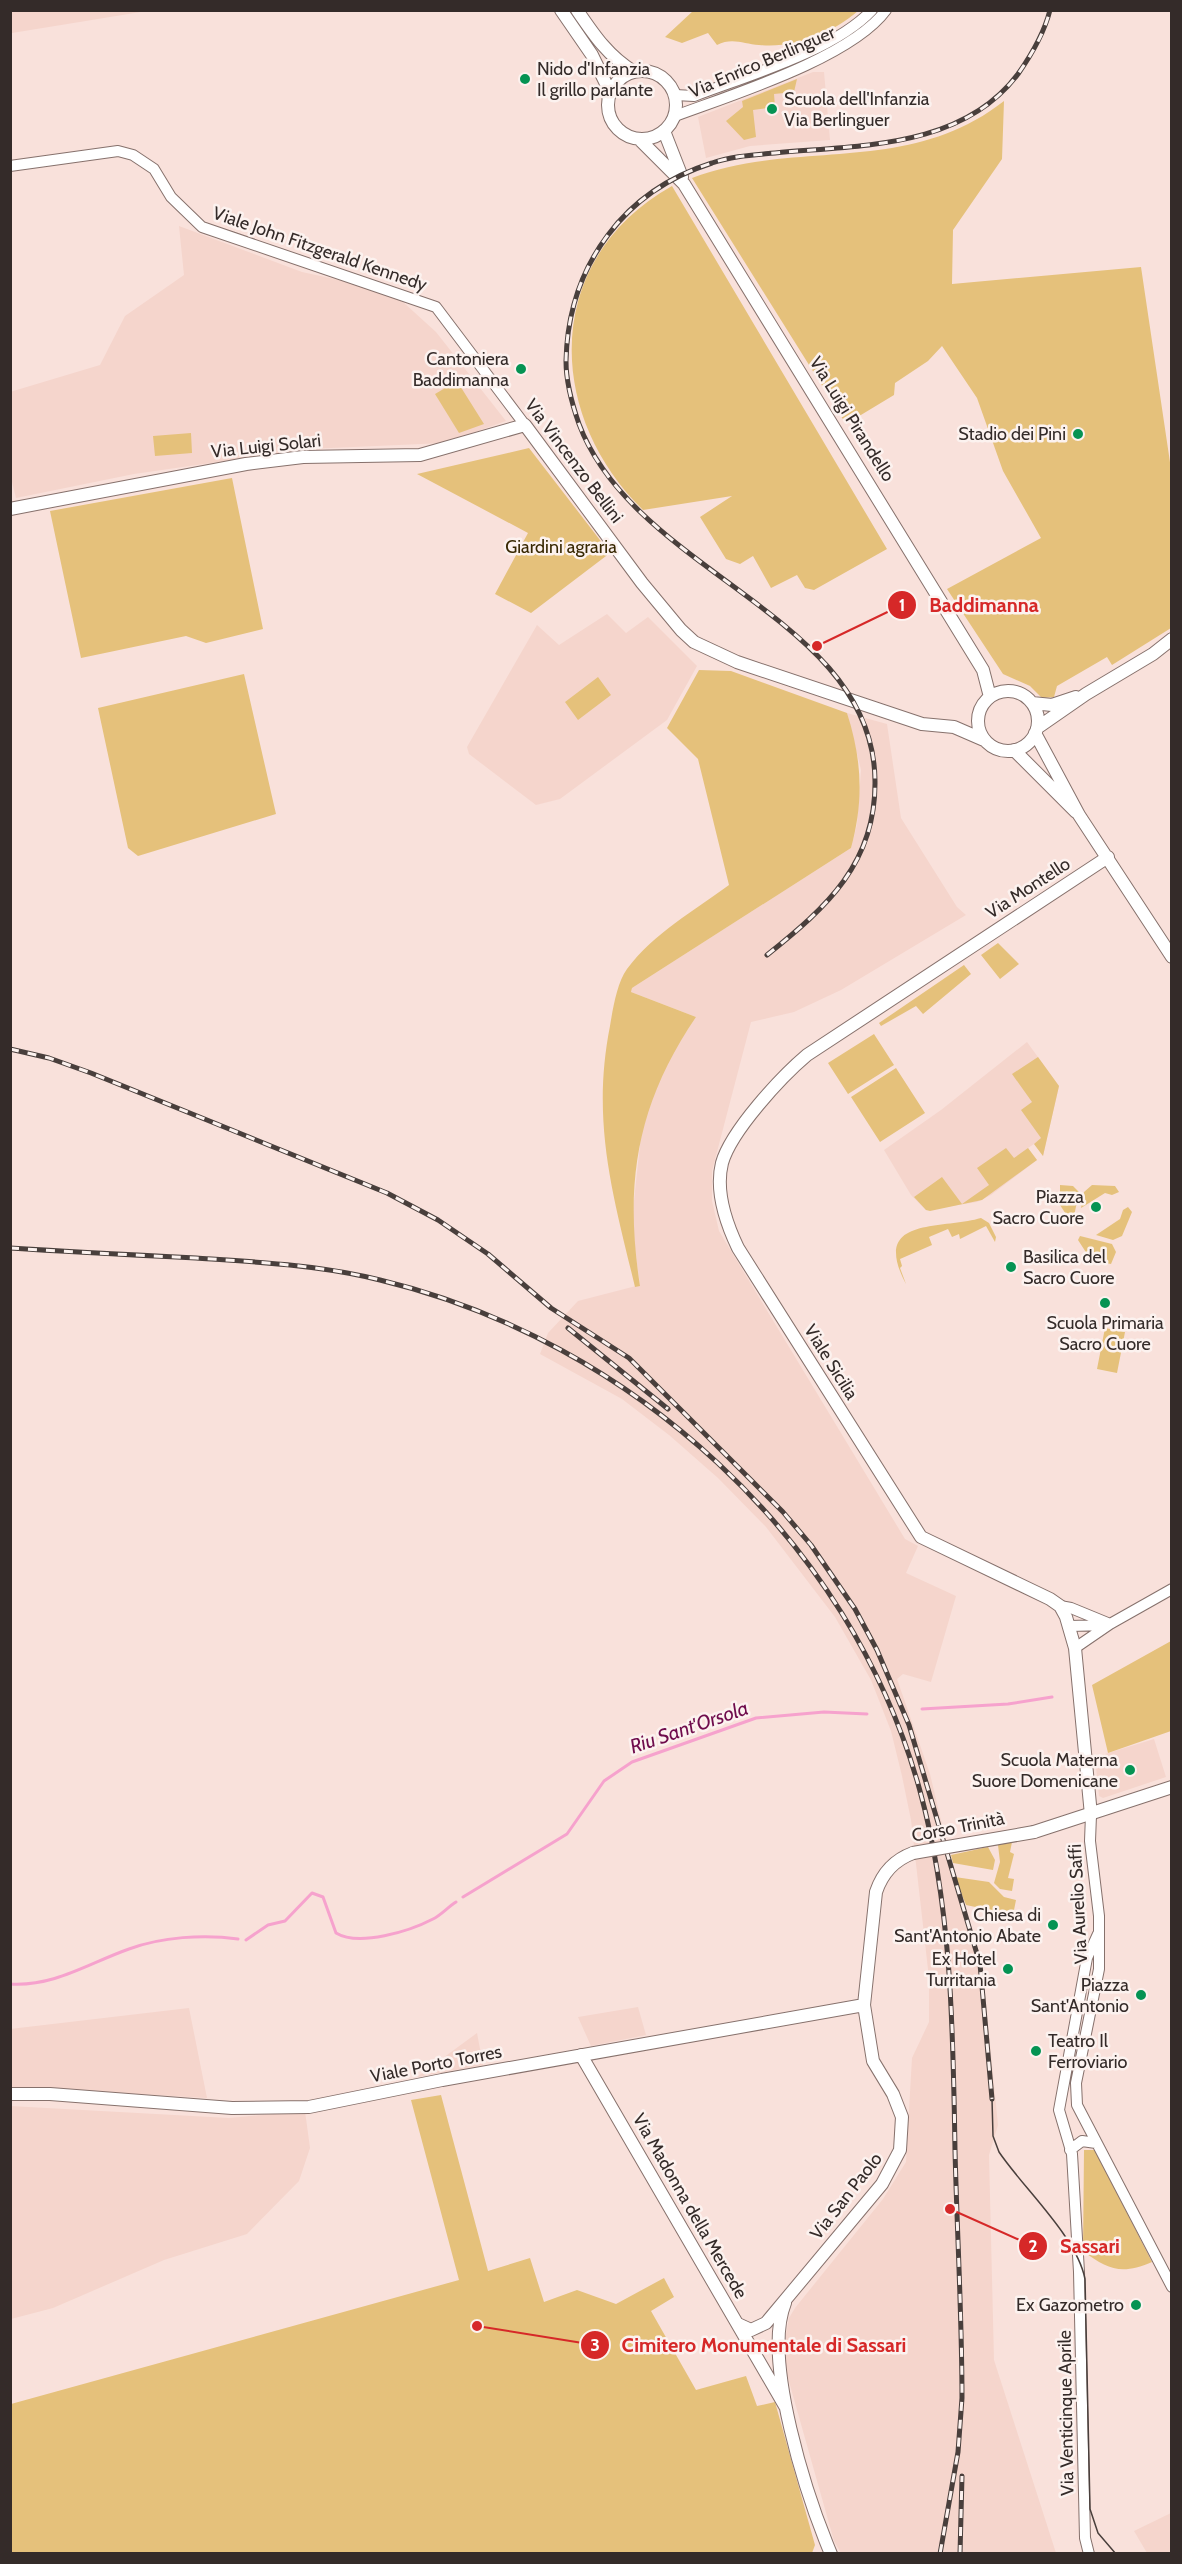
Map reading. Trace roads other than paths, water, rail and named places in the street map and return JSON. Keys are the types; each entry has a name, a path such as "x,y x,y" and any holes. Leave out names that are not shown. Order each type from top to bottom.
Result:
{"main road":[{"path":"561,10 592,55 610,92"},
{"path":"577,10 614,60 634,72 654,73 670,85 675,95 675,116 664,131 657,136 639,139 624,134 612,121 608,102 610,92 618,81 634,72"},
{"name":"Via Luigi Pirandello","path":"664,131 684,184 986,674 990,697"},
{"name":"Via Luigi Pirandello","path":"639,139 684,184"},
{"name":"Via Luigi Solari","path":"10,509 246,464 303,458 420,455 525,425"},
{"name":"Via Vincenzo Bellini","path":"525,425 642,583 681,630 694,642 738,662 922,724 954,727 984,740"},
{"path":"979,712 979,732 984,740 997,749 1014,750 1023,747 1036,731 1086,694 1153,654 1172,639"},
{"path":"1153,654 1172,649"},
{"name":"Via Luigi Pirandello","path":"986,674 1012,691"},
{"path":"954,727 979,712 990,697 996,693 1012,691 1032,703 1053,705 1086,694"},
{"path":"1032,703 1036,710 1036,731 1079,815 1172,957"},
{"path":"1014,750 1079,815"},
{"name":"Via Montello","path":"967,950 1108,857"},
{"name":"Viale Sicilia","path":"967,950 807,1055 787,1072 742,1128 726,1153 722,1164 722,1198 726,1219 738,1248 921,1537 1011,1578 1060,1606"},
{"path":"1060,1606 1070,1626 1076,1648 1091,1815"},
{"name":"Corso Trinità","path":"864,2005 876,1892 882,1877 894,1864 913,1853 1034,1832 1172,1787"},
{"name":"Viale Porto Torres","path":"10,2094 232,2108 309,2107 581,2055 864,2005"},
{"name":"Via San Paolo","path":"738,2324 746,2329 759,2328 788,2297 882,2184 900,2150 902,2128 899,2106 873,2061 864,2005"},
{"name":"Via Madonna della Mercede","path":"581,2055 785,2406"},
{"name":"Via San Paolo","path":"788,2297 777,2339 785,2406 820,2529 831,2553"},
{"name":"Via San Paolo","path":"820,2529 822,2553"}],"street":[{"name":"Via Enrico Berlinguer","path":"675,95 694,96 811,50 846,32 872,10"},
{"name":"Via Enrico Berlinguer","path":"675,116 839,49 866,31 886,10"},
{"name":"Viale John Fitzgerald Kennedy","path":"10,166 118,151 134,155 154,169 171,197 202,227 436,308"},
{"name":"Via Vincenzo Bellini","path":"436,308 525,425"},
{"path":"1076,1648 1110,1624 1172,1589"},
{"path":"1060,1606 1071,1608 1110,1624"},
{"path":"1070,1626 1110,1624"},
{"name":"Via Aurelio Saffi","path":"1091,1815 1090,1841 1099,1916 1099,1969 1075,2095 1081,2116 1172,2287"},
{"name":"Via Venticinque Aprile","path":"1089,2553 1085,2538 1079,2272 1070,2150 1059,2110 1087,1958 1098,1934"},
{"path":"1070,2150 1082,2141 1096,2143"}],"waterway":[{"name":"Riu Sant'Orsola","path":"922,1709 1008,1704 1052,1697"},
{"name":"Riu Sant'Orsola","path":"463,1897 567,1834 604,1781 632,1762 756,1718 824,1712 867,1714"},
{"name":"Riu Sant'Orsola","path":"246,1940 268,1925 285,1921 312,1893 323,1897 336,1933 358,1938 384,1936 423,1924 456,1902"},
{"name":"Riu Sant'Orsola","path":"10,1984 42,1982 71,1973 129,1949 169,1939 197,1937 238,1939"}],"tram line":[{"path":"992,2099 993,2136 999,2152 1061,2230 1080,2263 1085,2279 1090,2509 1098,2533 1116,2554"}],"railway":[{"path":"767,955 809,919 844,881 867,836 873,810 875,781 864,724 836,677 796,635 649,520 608,476 579,424 568,385 566,361 572,311 590,264 608,235 629,211 668,182 697,168 735,157 841,148 907,139 939,130 968,117 995,99 1018,74 1037,44 1050,10"},
{"path":"10,1049 49,1058 91,1073 387,1193 438,1220 488,1254 551,1308 629,1358 783,1512 811,1545 855,1609 877,1650 909,1725 980,1964 992,2099"},
{"path":"10,1248 219,1259 311,1268 380,1280 472,1309 561,1350 643,1402 718,1464 785,1534 842,1613 887,1699 920,1791 931,1835 945,1924 953,2060 962,2398 958,2452 940,2554"},
{"path":"568,1328 668,1409"},
{"path":"960,2554 962,2476"}],"place":[{"name":"Nido d'Infanzia Il grillo parlante","path":"525,79"},
{"name":"Scuola dell'Infanzia Via Berlinguer","path":"772,109"},
{"name":"Cantoniera Baddimanna","path":"521,369"},
{"name":"Stadio dei Pini","path":"1078,434"},
{"name":"Baddimanna","path":"817,646"},
{"name":"Piazza Sacro Cuore","path":"1096,1207"},
{"name":"Basilica del Sacro Cuore","path":"1011,1267"},
{"name":"Scuola Primaria Sacro Cuore","path":"1105,1303"},
{"name":"Scuola Materna Suore Domenicane","path":"1130,1770"},
{"name":"Chiesa di Sant'Antonio Abate","path":"1053,1925"},
{"name":"Ex Hotel Turritania","path":"1008,1969"},
{"name":"Piazza Sant'Antonio","path":"1141,1995"},
{"name":"Teatro Il Ferroviario","path":"1036,2051"},
{"name":"Sassari","path":"950,2209"},
{"name":"Ex Gazometro","path":"1136,2305"},
{"name":"Cimitero Monumentale di Sassari","path":"477,2326"}],"park label":[{"name":"Giardini agraria","path":"561,547"}]}
